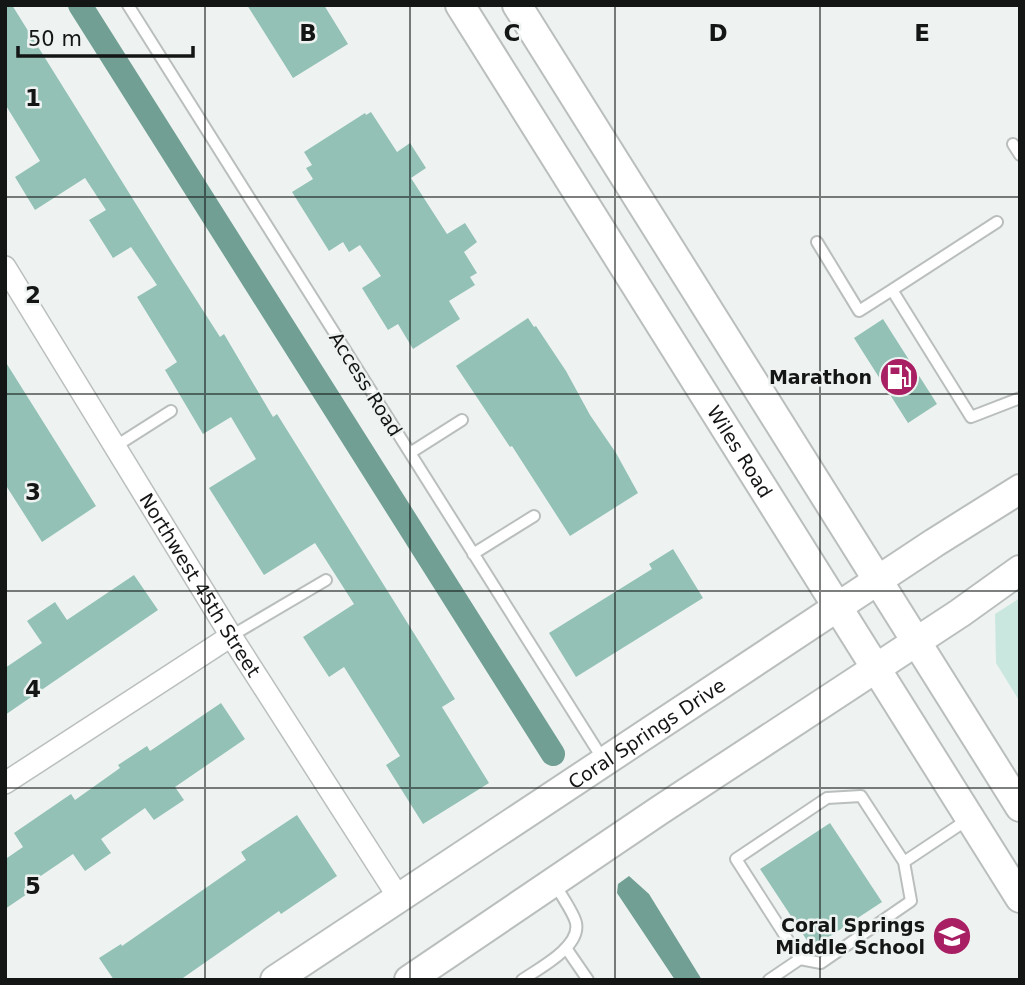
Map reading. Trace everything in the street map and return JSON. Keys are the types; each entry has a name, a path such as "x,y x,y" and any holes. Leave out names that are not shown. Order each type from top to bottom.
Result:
{"main road":[{"name":"Wiles Road","path":"460,5 1020,898"},
{"path":"517,5 1020,807"},
{"name":"Coral Springs Drive","path":"275,980 934,542 1020,489"},
{"path":"409,980 1020,570"}],"street":[{"name":"Northwest 45th Street","path":"5,267 231,636 399,898"},
{"path":"5,783 231,636"}],"lane":[{"name":"Access Road","path":"128,5 604,762"},
{"path":"1013,144 1020,155"},
{"path":"817,242 859,311 997,222"},
{"path":"891,290 971,417 1020,398"},
{"path":"116,446 171,411"},
{"path":"410,453 462,420"},
{"path":"473,554 534,516"},
{"path":"231,636 326,580"},
{"path":"769,980 800,959 821,963 911,901 904,862 861,796 827,798 736,859 800,959"},
{"path":"904,862 970,818"},
{"path":"522,980 561,954 575,933 576,923 554,882"},
{"path":"566,948 588,980"}],"shaded area":[{"path":"1020,598 1020,702 996,663 995,614"},
{"path":"629,876 649,894 702,980 675,980 617,893 618,884"}],"building":[{"path":"5,5 12,5 174,265 220,337 224,334 273,417 277,414 455,699 442,707 489,783 423,824 386,765 400,756 344,667 329,677 303,637 354,604 315,543 264,575 209,488 256,459 231,417 203,434 165,370 177,362 137,297 157,285 131,247 113,258 89,220 106,210 85,178 35,210 15,177 40,161 5,104"},
{"path":"247,5 324,5 348,44 293,78"},
{"path":"371,112 397,152 410,143 426,168 411,178 447,234 465,223 477,242 464,252 477,273 470,277 475,285 449,301 460,319 413,349 398,324 388,330 362,288 381,276 360,245 349,252 343,242 329,251 292,192 313,179 306,168 312,165 304,152 365,113 366,115"},
{"path":"528,318 566,371 638,493 570,536 456,366"},
{"path":"883,319 937,404 908,423 854,338"},
{"path":"5,361 96,506 42,542 5,484"},
{"path":"673,549 703,598 576,677 549,633 652,569 649,564"},
{"path":"134,575 158,610 5,715 5,668 42,643 27,621 55,602 67,620"},
{"path":"221,703 245,739 175,787 184,800 154,820 145,808 101,839 111,853 85,871 73,854 26,886 30,892 5,909 5,856 7,858 23,847 14,833 71,794 75,800 120,768 118,765 147,746 150,751"},
{"path":"297,815 337,876 281,914 279,911 180,980 114,980 99,958 121,944 122,946 246,860 241,852"},
{"path":"830,823 882,902 812,948 760,869"}],"waterway":[{"path":"80,5 553,754"}],"place":[{"name":"Marathon","path":"899,377"},
{"name":"Coral Springs Middle School","path":"952,936"}]}
